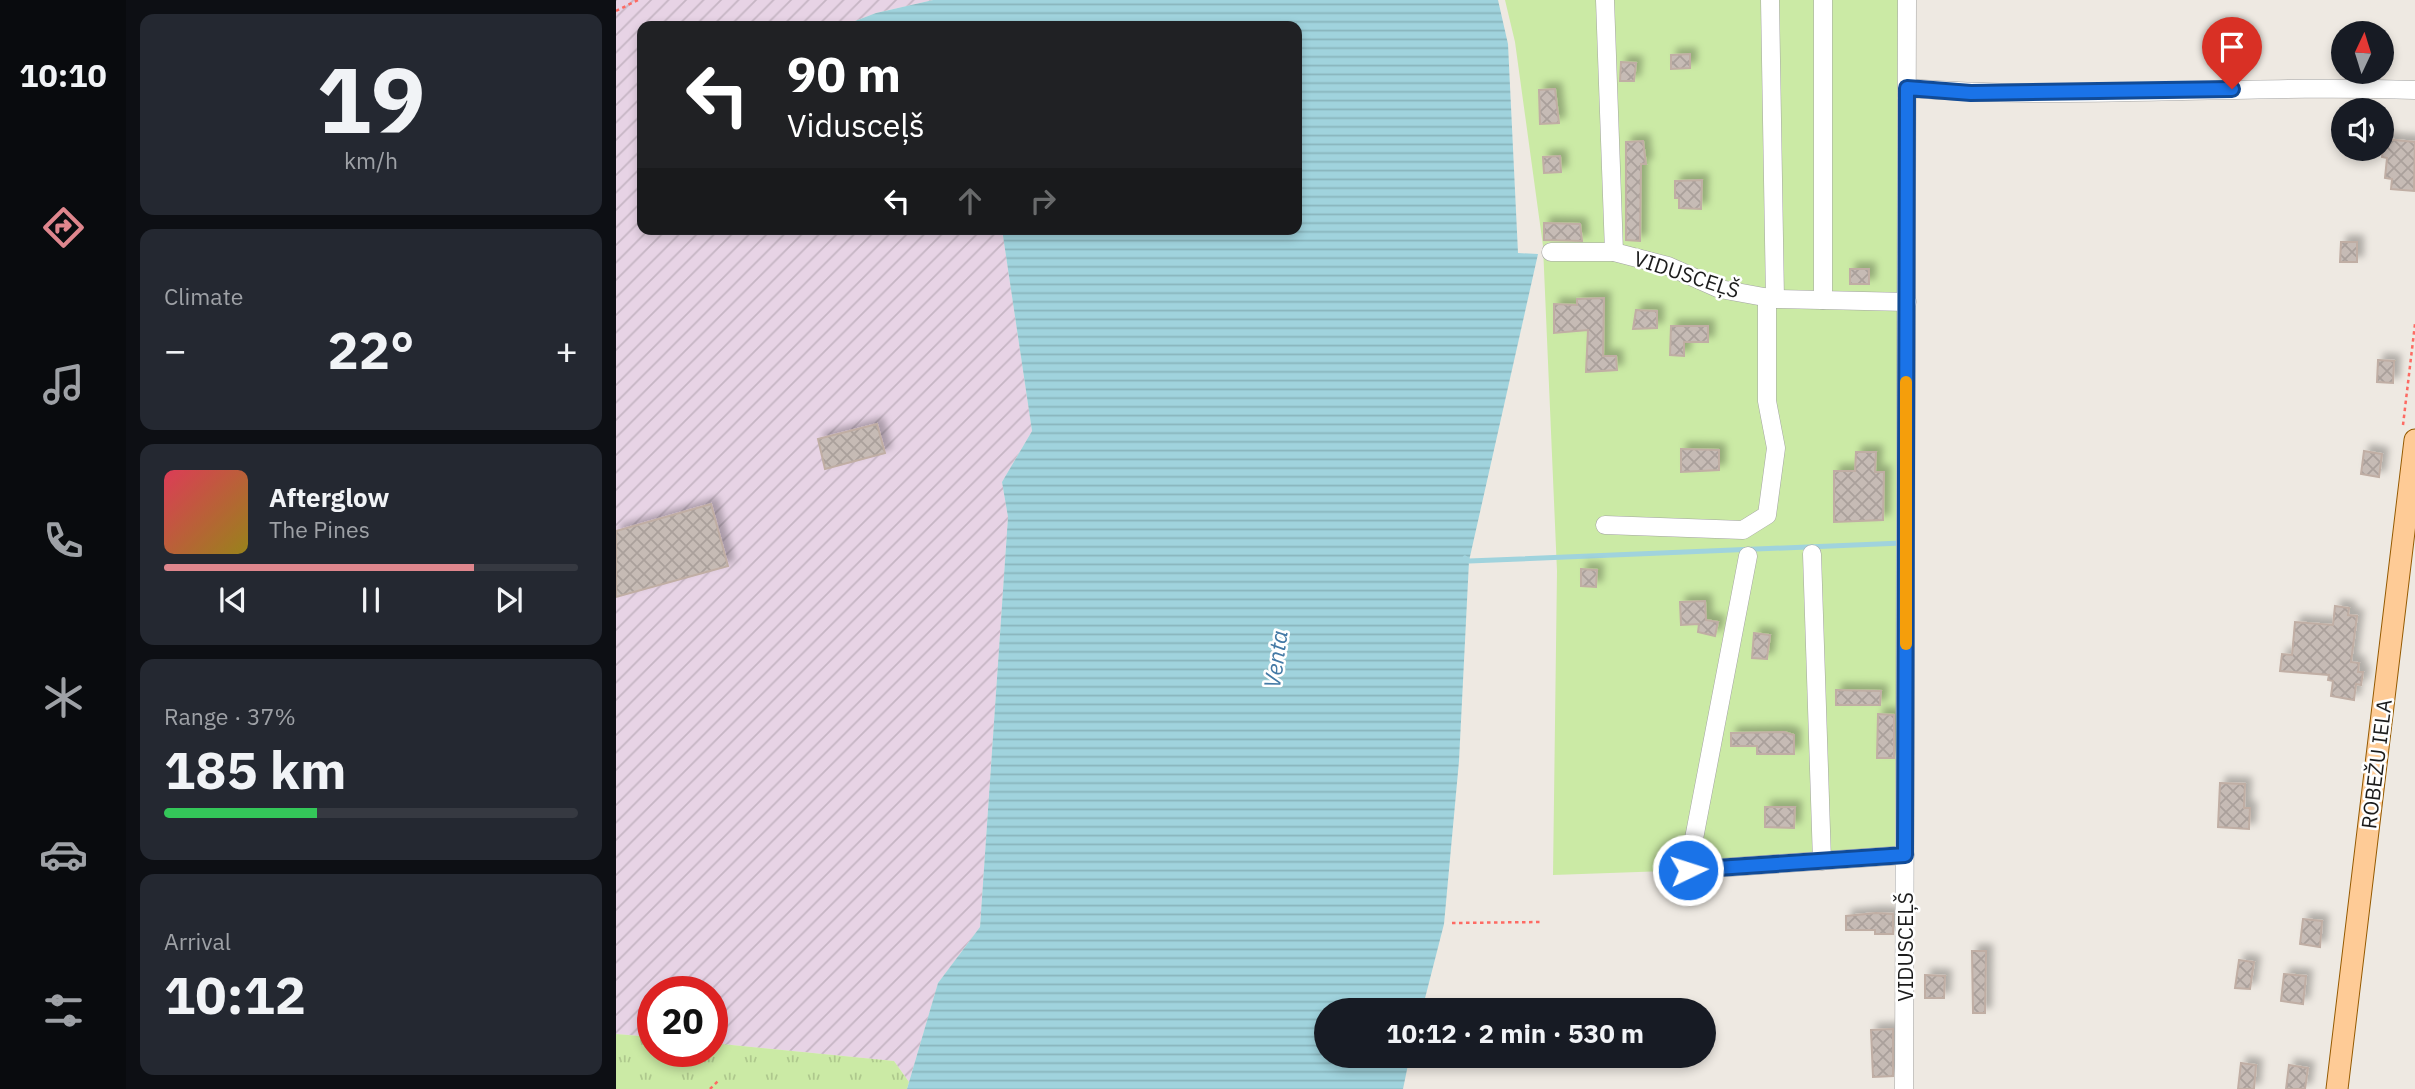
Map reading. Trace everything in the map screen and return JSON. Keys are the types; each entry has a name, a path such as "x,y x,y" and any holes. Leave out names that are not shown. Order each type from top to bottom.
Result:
{"main road":[{"name":"ROBEŽU IELA","path":"2337,1089 2409,536 2415,440"}],"street":[{"path":"1605,0 1614,251"},
{"path":"1605,525 1744,530 1766,515 1776,448 1768,401 1771,298 1770,0"},
{"path":"1823,0 1823,300"},
{"name":"VIDUSCEĻŠ","path":"1904,1089 1907,0"},
{"path":"1907,88 1971,93 2337,87 2415,90"},
{"name":"VIDUSCEĻŠ","path":"1551,252 1614,251 1668,266 1720,289 1771,298 1906,302"},
{"path":"1812,554 1822,861"},
{"path":"1748,556 1688,870 1905,855"}],"path":[{"path":"616,11 638,0"},
{"path":"1452,923 1539,922"},
{"path":"710,1089 719,1080"}],"shaded area":[{"path":"616,0 933,0 876,13 855,21 637,21 637,235 1003,235 1032,431 1002,482 1008,517 980,927 938,983 909,1082 894,1061 728,1045 728,976 637,976 637,1036 616,1034"}],"green space":[{"path":"1505,0 1901,0 1895,863 1553,875 1557,571 1543,246 1515,42"},
{"path":"616,1034 637,1036 637,1067 728,1067 728,1045 894,1061 909,1082 907,1089 616,1089"}],"water":[{"name":"Venta","path":"933,0 1498,0 1508,44 1518,253 1538,254 1469,561 1459,761 1444,924 1425,998 1314,998 1314,1068 1407,1068 1403,1089 907,1089 938,983 980,927 1008,517 1002,482 1032,431 1003,235 1302,235 1302,21 855,21 876,13"}],"building":[{"path":"1690,54 1690,68 1671,69 1671,55"},
{"path":"1621,62 1636,63 1634,81 1620,81"},
{"path":"1555,89 1559,123 1540,124 1539,90"},
{"path":"2394,140 2415,142 2414,191 2391,189 2392,179 2385,178 2387,161 2394,161"},
{"path":"1643,141 1646,164 1641,164 1640,241 1626,240 1626,142"},
{"path":"1560,156 1561,172 1544,173 1543,157"},
{"path":"1702,180 1701,209 1679,208 1679,198 1675,198 1675,181"},
{"path":"1544,223 1580,224 1582,241 1544,240"},
{"path":"2341,242 2357,242 2357,262 2340,262"},
{"path":"1850,269 1869,269 1869,284 1850,284"},
{"path":"1604,298 1603,356 1616,356 1617,370 1586,372 1588,330 1554,333 1554,304 1577,305 1577,299"},
{"path":"1636,310 1657,311 1657,328 1633,329"},
{"path":"1671,326 1708,326 1708,342 1684,342 1684,356 1670,355"},
{"path":"2378,360 2394,361 2393,383 2377,382"},
{"path":"877,424 885,453 825,469 818,439"},
{"path":"1681,449 1719,450 1719,470 1681,472"},
{"path":"2364,451 2382,454 2379,477 2361,474"},
{"path":"1856,452 1876,452 1875,472 1884,472 1883,520 1834,522 1834,471 1855,471"},
{"path":"711,504 728,566 616,597 616,531"},
{"path":"1581,569 1597,570 1596,587 1581,586"},
{"path":"1705,601 1706,620 1718,622 1715,636 1698,632 1699,624 1681,625 1680,602"},
{"path":"2335,606 2349,608 2348,615 2357,616 2351,662 2359,663 2358,672 2363,672 2361,685 2356,684 2354,700 2331,696 2333,681 2328,680 2329,675 2280,671 2282,654 2292,655 2295,622 2333,625"},
{"path":"1754,633 1770,635 1767,659 1752,658"},
{"path":"1836,690 1881,691 1880,705 1836,705"},
{"path":"1878,714 1894,715 1894,758 1877,758"},
{"path":"1784,732 1794,735 1794,754 1757,754 1757,746 1731,746 1731,733"},
{"path":"2220,783 2245,784 2244,808 2250,808 2249,829 2218,827"},
{"path":"1765,807 1795,807 1794,828 1765,827"},
{"path":"1893,914 1893,934 1875,934 1875,930 1846,930 1846,916"},
{"path":"2303,919 2322,921 2320,947 2300,944"},
{"path":"1972,951 1986,951 1985,1013 1973,1013"},
{"path":"2239,960 2254,962 2250,989 2235,988"},
{"path":"2284,974 2306,976 2303,1004 2281,1001"},
{"path":"1925,975 1945,976 1944,998 1925,998"},
{"path":"1893,1029 1893,1076 1873,1077 1871,1030"},
{"path":"2241,1063 2256,1065 2254,1089 2238,1089"},
{"path":"2289,1065 2308,1068 2305,1089 2286,1089"}],"waterway":[{"path":"1465,558 1469,561 1902,543"}],"slow traffic":[{"path":"1906,382 1906,644"}],"route":[{"path":"1688,870 1905,855 1907,88 1971,93 2232,89"}]}
